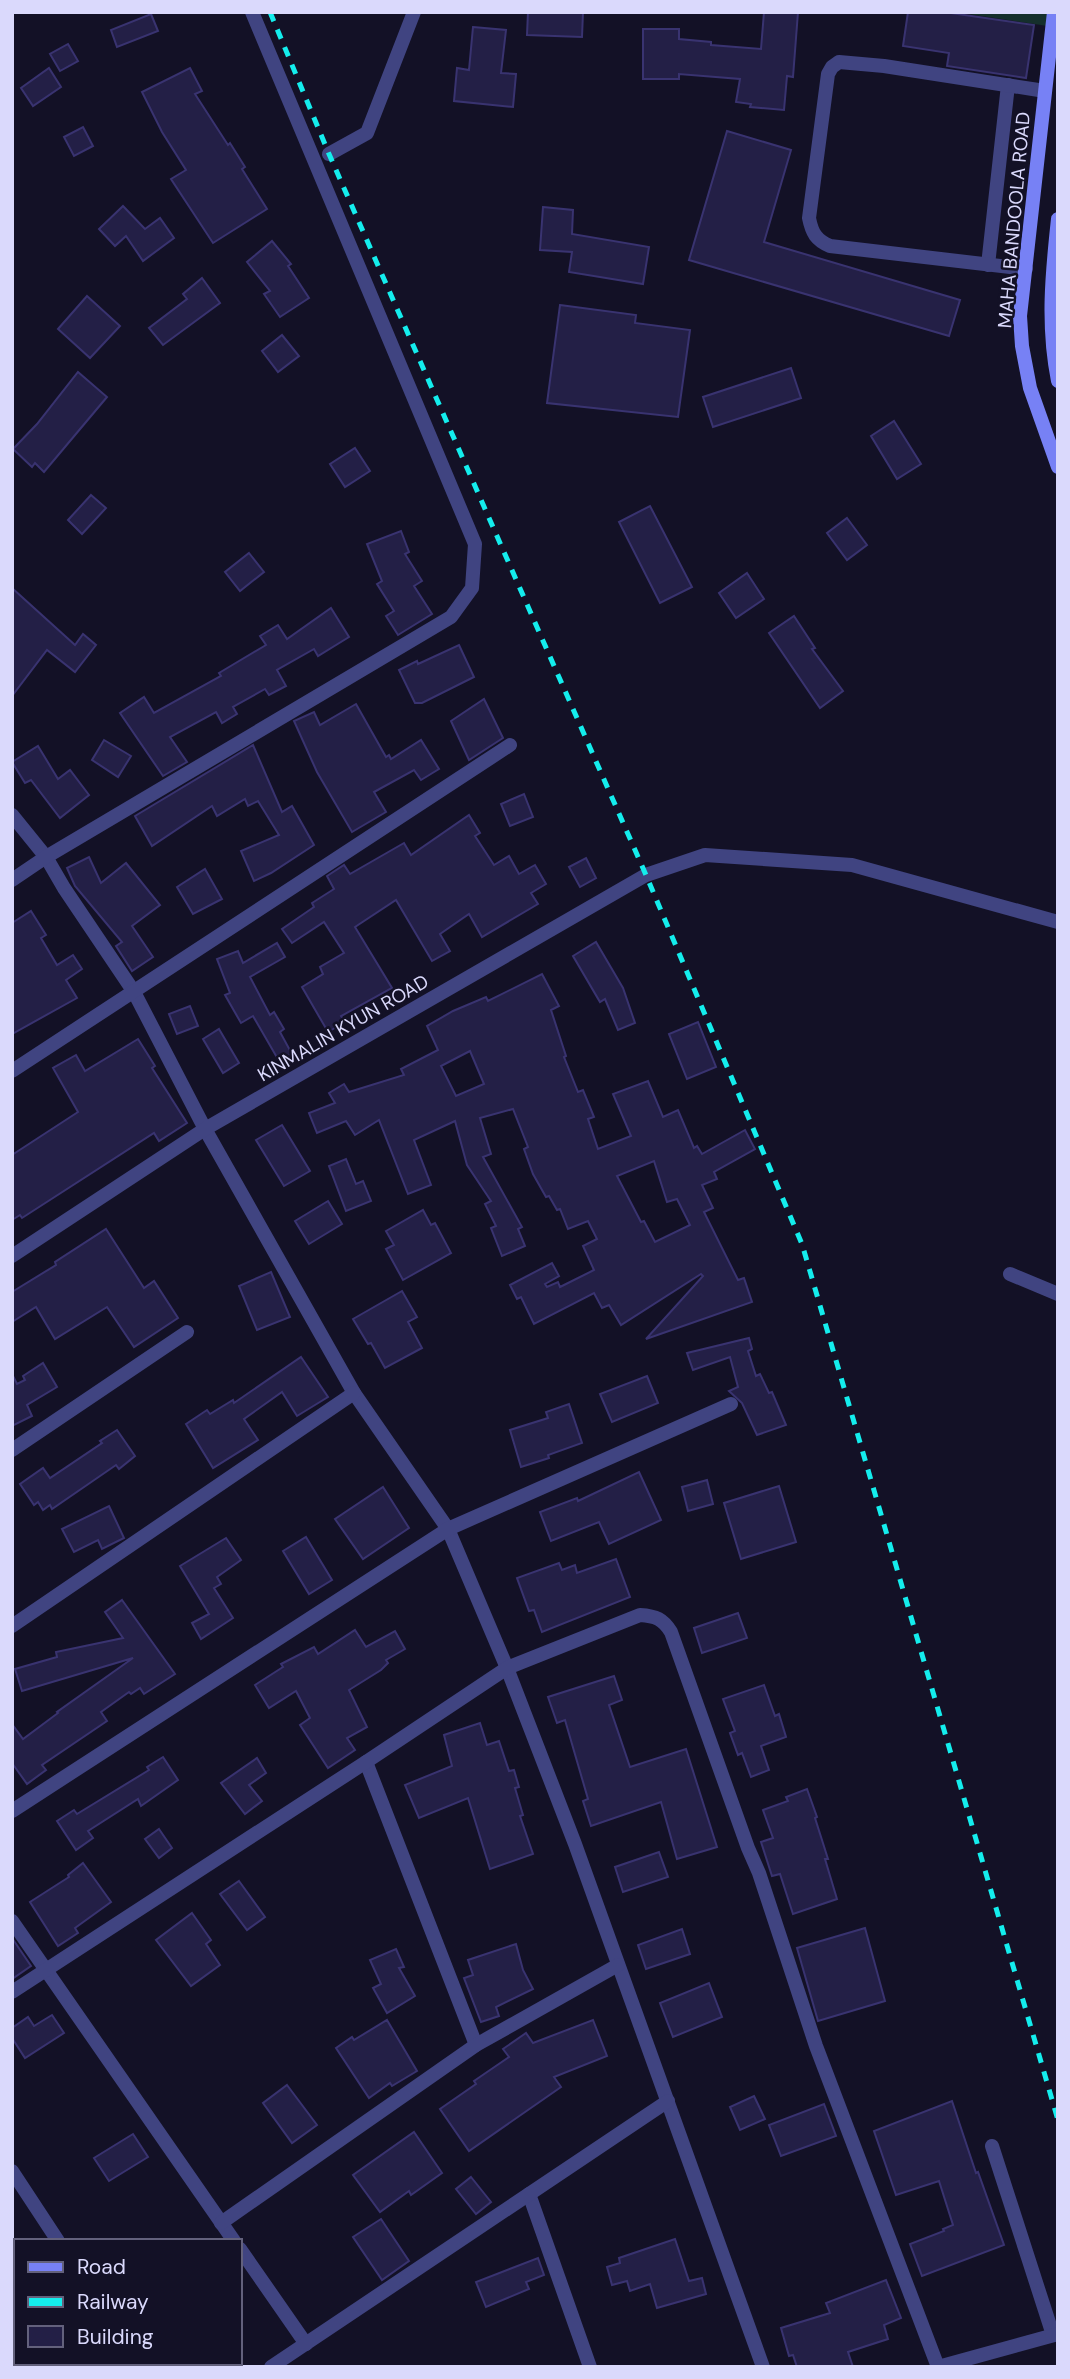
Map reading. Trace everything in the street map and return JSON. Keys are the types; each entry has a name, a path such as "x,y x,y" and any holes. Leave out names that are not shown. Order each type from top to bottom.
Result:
{"main road":[{"name":"MAHA BANDOOLA ROAD","path":"1054,12 1020,316 1022,346 1030,388 1058,467"},
{"path":"1058,219 1050,315 1052,349 1058,380"}],"street":[{"path":"12,880 46,857 451,617 472,588 475,544 252,12"},
{"path":"329,153 367,133 414,12"},
{"path":"1026,269 830,246 820,242 812,233 809,218 828,74 839,62 848,61 1045,91"},
{"path":"988,265 1007,85"},
{"path":"12,1071 510,745"},
{"path":"12,815 46,857 134,992 205,1129 354,1393 448,1529 507,1668 575,1844 763,2367"},
{"name":"KINMALIN KYUN ROAD","path":"12,1256 205,1129 646,875 705,855 852,865 1058,922"},
{"path":"1010,1274 1058,1294"},
{"path":"12,1450 187,1332"},
{"path":"12,1626 354,1393"},
{"path":"12,1811 448,1529 731,1404"},
{"path":"12,1992 507,1668 640,1615 651,1616 664,1620 671,1632 759,1873 816,2046 938,2367 1056,2334 992,2146"},
{"path":"366,1762 475,2045"},
{"path":"12,1921 233,2239"},
{"path":"221,2223 475,2045 618,1965"},
{"path":"271,2367 668,2101"},
{"path":"12,2171 57,2239"},
{"path":"529,2194 590,2367"},
{"path":"242,2252 306,2344"}],"green space":[{"path":"955,12 1055,12 1054,27"}],"building":[{"path":"528,12 583,12 582,37 527,35"},
{"path":"764,12 798,12 793,77 787,76 784,110 750,107 751,104 736,102 740,79 679,74 679,79 643,79 643,29 679,29 679,39 761,49"},
{"path":"908,12 944,12 1034,25 1026,78 947,66 949,53 903,46"},
{"path":"151,14 158,31 117,47 111,30"},
{"path":"473,27 506,30 501,73 516,74 513,107 454,101 457,68 469,70"},
{"path":"68,44 78,61 60,71 50,54"},
{"path":"49,68 61,87 33,106 21,88"},
{"path":"190,68 202,91 195,94 228,145 230,143 245,167 242,169 267,209 213,243 171,179 186,170 162,132 142,92"},
{"path":"83,127 93,146 74,156 64,137"},
{"path":"727,131 791,150 764,242 960,300 949,336 689,260"},
{"path":"123,206 145,229 160,218 174,238 143,261 126,236 115,246 99,229"},
{"path":"543,207 573,210 572,234 649,247 643,284 569,272 572,252 540,250"},
{"path":"272,241 291,264 288,266 309,298 280,317 264,294 270,291 247,262"},
{"path":"202,278 220,303 163,345 149,328 187,299 183,294"},
{"path":"87,296 120,326 90,358 58,329"},
{"path":"560,305 636,315 635,323 690,330 678,417 547,403"},
{"path":"282,335 299,356 278,372 262,351"},
{"path":"791,368 801,398 713,427 703,397"},
{"path":"78,372 107,397 44,472 35,463 32,467 13,449 37,424"},
{"path":"894,421 921,464 897,479 871,436"},
{"path":"355,448 370,471 345,487 330,464"},
{"path":"91,495 106,508 82,534 68,520"},
{"path":"650,506 692,587 660,603 619,522"},
{"path":"847,518 867,545 847,560 827,533"},
{"path":"401,531 409,552 405,554 422,581 414,586 432,614 398,635 386,616 394,611 377,584 382,581 367,544"},
{"path":"249,553 264,572 240,591 225,572"},
{"path":"747,573 764,599 736,618 719,593"},
{"path":"12,588 75,645 83,634 96,645 75,672 47,650 12,696"},
{"path":"331,608 349,637 318,656 314,649 277,670 286,686 269,695 265,689 233,707 237,714 222,723 216,712 170,737 187,762 163,776 120,713 144,697 154,713 221,676 219,673 266,645 260,636 278,625 287,639"},
{"path":"794,616 815,648 812,649 843,691 820,708 769,633"},
{"path":"459,645 474,677 422,703 415,703 399,670"},
{"path":"484,699 503,738 469,760 451,721"},
{"path":"356,704 386,757 389,755 391,759 421,740 439,769 421,780 414,770 374,792 386,812 352,832 317,772 294,721 314,712 320,725"},
{"path":"104,740 131,756 118,777 92,760"},
{"path":"253,745 282,812 292,806 314,845 254,881 241,851 279,835 258,801 248,806 245,799 217,816 212,806 152,846 135,816"},
{"path":"38,746 58,779 70,770 89,795 60,818 31,780 25,783 12,762"},
{"path":"524,794 533,817 510,826 501,804"},
{"path":"469,815 480,833 475,836 494,865 509,856 519,874 535,865 546,884 531,893 538,904 482,937 469,914 440,934 450,951 432,961 396,900 355,927 392,988 341,1016 345,1022 328,1032 302,987 323,974 320,967 344,953 324,922 292,943 282,929 314,907 312,903 334,889 327,876 344,865 350,874 404,843 411,855"},
{"path":"89,857 101,883 126,863 160,905 132,926 153,957 132,971 116,946 122,942 75,886 67,868"},
{"path":"586,858 596,878 580,887 569,867"},
{"path":"205,869 222,899 193,914 177,887"},
{"path":"31,911 46,935 41,938 57,965 73,955 82,969 66,980 77,998 12,1034 12,923"},
{"path":"596,942 623,988 635,1023 618,1030 605,999 600,1002 573,956"},
{"path":"277,943 285,957 250,977 270,1015 274,1012 284,1029 280,1032 292,1054 279,1061 253,1016 241,1023 225,995 230,993 217,959 238,951 243,963"},
{"path":"542,974 559,1006 551,1010 566,1056 564,1057 578,1092 583,1090 594,1117 588,1119 598,1149 631,1136 613,1094 648,1081 663,1117 678,1110 694,1148 697,1146 702,1154 745,1130 755,1149 714,1172 717,1179 702,1185 713,1208 704,1212 738,1280 744,1278 752,1302 646,1339 703,1276 701,1274 621,1325 609,1305 602,1308 594,1293 534,1324 521,1297 517,1299 510,1285 552,1263 559,1276 545,1284 547,1287 558,1282 560,1287 594,1270 583,1246 597,1239 588,1221 568,1229 560,1209 557,1210 549,1196 546,1197 533,1174 524,1149 528,1147 513,1109 480,1118 491,1154 483,1157 522,1227 518,1229 525,1246 502,1256 491,1228 496,1226 485,1204 491,1201 467,1165 455,1121 414,1140 431,1185 408,1194 379,1120 355,1135 346,1121 317,1133 309,1113 335,1103 329,1093 344,1084 349,1092 404,1075 401,1069 438,1050 427,1026 486,997 488,1001","holes":["470,1051 484,1084 456,1096 441,1066","654,1161 667,1202 677,1199 690,1225 655,1242 644,1221 641,1222 617,1176"]},
{"path":"190,1006 198,1026 177,1034 169,1014"},
{"path":"698,1022 716,1067 687,1079 669,1034"},
{"path":"219,1029 239,1063 223,1073 203,1039"},
{"path":"138,1039 155,1066 152,1068 187,1123 159,1141 154,1133 22,1218 20,1215 12,1220 12,1155 78,1112 53,1068 76,1055 85,1071"},
{"path":"282,1125 310,1171 284,1186 256,1140"},
{"path":"346,1159 356,1184 363,1181 371,1201 346,1211 329,1166"},
{"path":"328,1201 342,1224 309,1244 295,1221"},
{"path":"423,1210 431,1225 435,1223 451,1253 403,1280 386,1249 394,1245 386,1231"},
{"path":"106,1229 144,1288 154,1281 178,1318 134,1347 107,1307 55,1339 36,1307 12,1322 12,1292"},
{"path":"271,1272 290,1317 257,1330 239,1286"},
{"path":"402,1291 417,1317 408,1322 422,1348 385,1368 353,1319"},
{"path":"749,1338 752,1349 748,1351 756,1376 760,1374 769,1393 772,1392 786,1425 757,1435 742,1403 729,1391 738,1387 730,1357 693,1370 687,1353"},
{"path":"301,1357 328,1397 297,1416 282,1392 244,1419 258,1440 213,1468 186,1424 207,1410 210,1414 233,1400 234,1403"},
{"path":"43,1363 57,1387 27,1405 32,1416 12,1426 12,1374 17,1384 25,1380 23,1376"},
{"path":"647,1376 658,1403 612,1422 600,1394"},
{"path":"569,1404 582,1443 521,1467 510,1430 548,1418 546,1412"},
{"path":"117,1430 135,1456 119,1469 116,1465 52,1509 50,1505 43,1510 38,1502 34,1505 20,1484 43,1468 50,1478"},
{"path":"639,1472 661,1520 609,1544 599,1522 551,1541 540,1512 577,1498 578,1501"},
{"path":"707,1480 713,1504 688,1511 682,1487"},
{"path":"779,1486 796,1542 741,1559 724,1503"},
{"path":"383,1487 409,1528 363,1559 335,1519"},
{"path":"109,1506 124,1538 102,1549 98,1540 74,1552 62,1529"},
{"path":"306,1537 332,1580 309,1594 283,1551"},
{"path":"226,1538 241,1560 217,1577 221,1584 214,1588 233,1618 201,1639 192,1623 209,1614 180,1566"},
{"path":"616,1559 630,1597 542,1632 534,1610 529,1611 517,1578 559,1563 562,1570 575,1565 577,1573"},
{"path":"122,1600 175,1674 144,1694 140,1688 131,1694 129,1692 101,1712 107,1721 42,1765 46,1770 27,1784 12,1763 12,1724 23,1739 133,1658 22,1691 15,1669 57,1657 56,1652 123,1638 105,1612"},
{"path":"738,1613 747,1638 702,1653 694,1628"},
{"path":"355,1630 366,1647 395,1631 405,1649 386,1660 388,1663 381,1670 349,1690 367,1727 347,1738 355,1750 328,1768 300,1725 310,1718 296,1691 269,1708 255,1685 283,1667 281,1664 314,1647 318,1654"},
{"path":"614,1676 622,1700 609,1705 630,1767 686,1749 717,1847 677,1859 661,1802 591,1826 583,1801 588,1799 565,1720 557,1723 548,1697"},
{"path":"764,1685 775,1716 779,1714 786,1737 761,1746 769,1770 751,1777 742,1753 738,1755 730,1733 735,1731 723,1699"},
{"path":"480,1723 487,1745 499,1741 509,1771 514,1770 519,1787 515,1788 523,1815 520,1816 533,1854 490,1869 468,1798 419,1818 405,1785 452,1766 444,1735"},
{"path":"163,1757 178,1780 141,1806 138,1799 88,1831 93,1838 76,1850 57,1821 74,1810 77,1814 149,1770 147,1767"},
{"path":"257,1758 266,1773 249,1785 262,1801 245,1814 221,1783"},
{"path":"807,1789 817,1817 815,1818 828,1859 825,1859 837,1899 793,1914 780,1874 772,1876 761,1842 773,1838 763,1810 788,1801 786,1797"},
{"path":"159,1829 172,1848 159,1858 145,1839"},
{"path":"659,1852 668,1877 623,1892 615,1867"},
{"path":"83,1863 111,1902 75,1928 78,1933 58,1946 30,1902 69,1877 68,1875"},
{"path":"239,1881 265,1917 247,1930 220,1894"},
{"path":"192,1913 211,1940 206,1944 220,1965 191,1986 156,1940"},
{"path":"865,1928 885,2001 818,2021 797,1948"},
{"path":"682,1929 690,1954 646,1969 638,1945"},
{"path":"12,1938 31,1966 12,1979"},
{"path":"516,1944 523,1970 533,1989 496,2007 499,2016 481,2022 464,1978 473,1975 468,1960"},
{"path":"396,1949 404,1967 399,1968 415,1996 387,2013 373,1988 381,1984 370,1960"},
{"path":"709,1983 722,2017 673,2037 660,2003"},
{"path":"52,2015 64,2033 25,2058 12,2038 12,2028 28,2017 34,2026"},
{"path":"387,2020 417,2071 392,2086 390,2083 369,2098 336,2048"},
{"path":"593,2020 607,2056 554,2077 561,2087 469,2151 440,2109 509,2057 503,2049 526,2033 533,2043"},
{"path":"287,2085 317,2125 292,2143 263,2103"},
{"path":"754,2096 765,2119 740,2130 730,2107"},
{"path":"952,2101 1004,2245 922,2276 910,2244 953,2225 939,2181 896,2195 874,2131"},
{"path":"824,2104 836,2136 781,2156 769,2125"},
{"path":"414,2132 442,2173 411,2195 409,2191 380,2212 353,2175"},
{"path":"133,2134 148,2157 109,2181 94,2158"},
{"path":"471,2177 491,2202 476,2214 456,2189"},
{"path":"381,2219 409,2261 382,2280 353,2237"},
{"path":"675,2239 689,2281 702,2278 706,2294 657,2308 650,2284 630,2291 627,2281 612,2285 607,2267 620,2263 619,2258"},
{"path":"538,2258 544,2275 526,2282 529,2289 486,2307 476,2282"},
{"path":"886,2280 901,2318 884,2325 888,2339 848,2352 853,2367 797,2367 793,2355 789,2356 781,2328 830,2313 826,2303"}],"railway":[{"path":"270,12 329,154 646,875 802,1244 1058,2120"}]}
